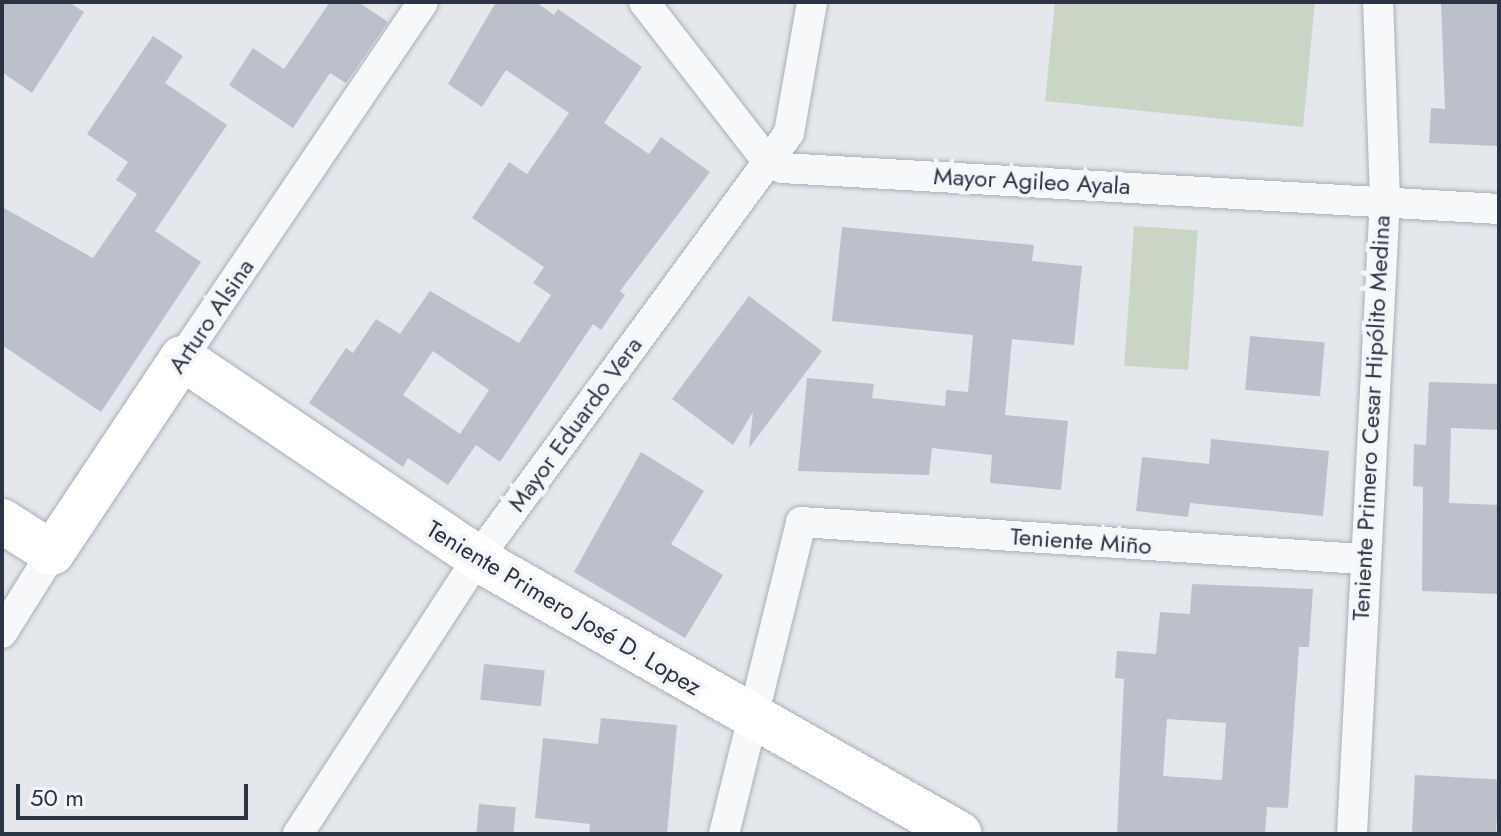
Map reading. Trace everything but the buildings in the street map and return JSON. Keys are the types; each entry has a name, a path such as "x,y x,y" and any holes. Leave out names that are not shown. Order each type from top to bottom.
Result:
{"street":[{"name":"Arturo Alsina","path":"2,633 182,358 423,2"},
{"path":"644,2 766,159"},
{"name":"Mayor Eduardo Vera","path":"298,834 477,559 766,159 789,133 812,2"},
{"name":"Teniente Primero Cesar Hipólito Medina","path":"1352,834 1361,559 1385,199 1378,2"},
{"name":"Mayor Agileo Ayala","path":"766,159 782,168 1385,199 1499,209"},
{"name":"Teniente Primero José D. Lopez","path":"182,358 477,559 750,719 960,834"},
{"path":"2,521 52,553"},
{"name":"Teniente Miño","path":"750,719 801,522 1361,559"},
{"path":"724,834 750,719"}],"green space":[{"path":"1055,2 1315,2 1303,127 1045,101"},
{"path":"1134,226 1198,230 1188,370 1124,366"}]}
